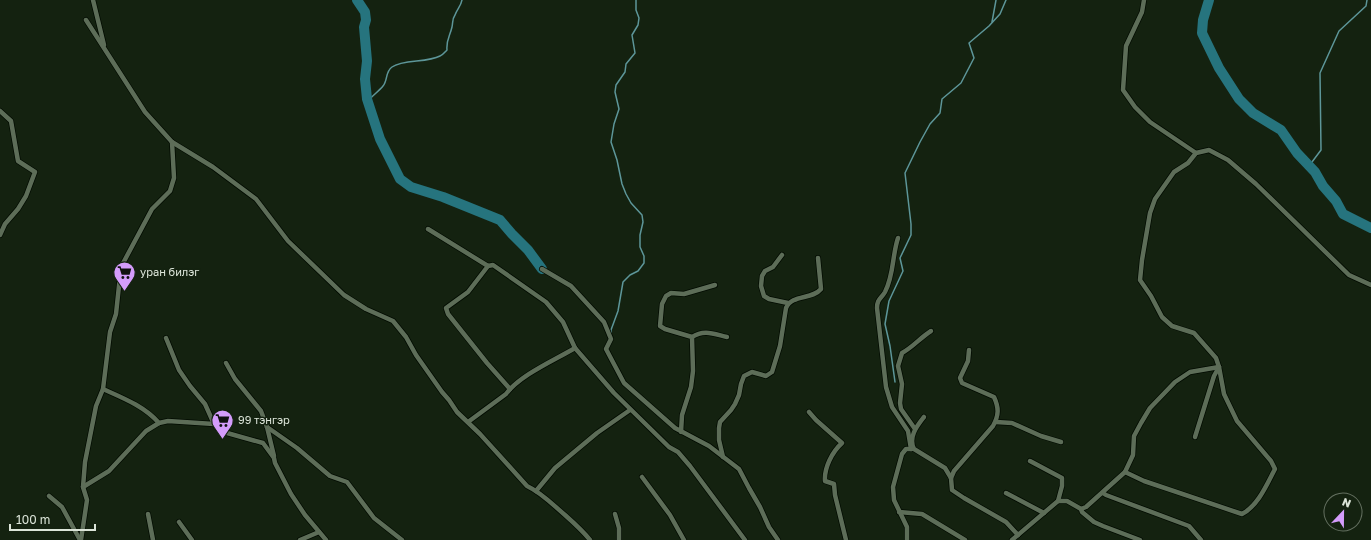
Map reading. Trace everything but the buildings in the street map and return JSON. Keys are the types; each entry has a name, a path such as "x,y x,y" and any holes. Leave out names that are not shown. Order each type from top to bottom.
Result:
{"street":[{"path":"92,0 105,49"},
{"path":"1144,0 1142,12 1126,46 1123,90 1135,107 1150,122 1196,153"},
{"path":"86,20 145,112 172,142 213,167 256,199 288,241 344,294 366,309 393,320 406,336 416,355 457,412 512,468 527,486 536,491 585,533 590,540"},
{"path":"0,111 11,121 18,161 35,172 26,196 18,209 5,224 0,235"},
{"path":"80,540 87,500 84,487 85,462 96,406 103,389 110,332 116,314 121,267 152,209 170,191 174,178 172,142"},
{"path":"1125,472 1166,489 1242,514 1248,511 1260,495 1275,469 1271,461 1237,421 1224,394 1216,358 1194,334 1172,326 1162,317 1152,296 1140,280 1150,213 1155,199 1174,172 1188,163 1196,153 1210,150 1228,160 1256,184 1349,275 1371,285"},
{"path":"428,229 488,266 493,265 546,302 563,322 576,348 630,410 670,447 678,452 745,540"},
{"path":"898,238 895,249 893,271 885,292 877,302 877,308 886,387 892,407 908,430 912,449"},
{"path":"782,255 773,267 766,270 762,276 761,286 764,296 788,303"},
{"path":"723,457 719,440 720,422 735,404 744,376 752,372 766,376 772,372 780,346 788,303 797,298 817,294 821,289 818,258"},
{"path":"488,266 468,292 446,308 448,314 510,389"},
{"path":"542,269 572,286 604,322 611,339 606,349 624,383 680,432 709,446 739,469 778,540"},
{"path":"715,285 684,294 671,294 666,296 662,304 660,326 664,329 692,337 698,333 704,332 727,337"},
{"path":"915,430 901,409 900,398 902,384 898,366 902,353 931,331"},
{"path":"680,432 682,415 691,386 693,371 692,337"},
{"path":"166,338 179,370 205,404 214,424 220,431 263,443 274,458"},
{"path":"468,422 533,372 576,348"},
{"path":"951,478 954,471 996,422 999,409 994,397 962,383 960,378 968,361 969,350"},
{"path":"226,362 235,379 261,411 268,427 274,463 291,494 326,540"},
{"path":"1195,437 1214,376 1219,367"},
{"path":"1081,508 1086,507 1125,472 1133,455 1134,436 1141,422 1150,408 1175,382 1190,372 1219,367"},
{"path":"103,389 131,401 153,416 159,423"},
{"path":"536,491 561,463 597,433 630,410"},
{"path":"809,412 842,443 827,465 825,480 834,484 846,540"},
{"path":"912,449 912,441 915,430 924,417"},
{"path":"84,487 109,471 143,434 159,423 168,421 214,424"},
{"path":"996,422 1004,421 1012,423 1041,436 1061,442"},
{"path":"268,427 297,448 330,476 347,482 374,518 402,540"},
{"path":"907,540 907,527 894,500 893,487 902,454 906,449 912,449 945,468 951,478 952,490 1006,522 1018,535"},
{"path":"1012,540 1058,501 1062,486 1062,478 1030,461"},
{"path":"642,477 670,515 684,540"},
{"path":"1006,493 1044,512"},
{"path":"1103,493 1148,512 1189,526 1201,540"},
{"path":"50,496 62,508 80,540"},
{"path":"1058,501 1067,501 1081,508 1082,512 1094,522 1140,540"},
{"path":"900,512 922,514 965,540"},
{"path":"148,514 152,540"},
{"path":"615,514 619,528 619,540"},
{"path":"180,522 192,540"},
{"path":"300,540 319,532"}],"waterway":[{"path":"357,0 365,12 366,20 364,27 367,61 365,79 367,99 380,139 400,179 411,187 443,197 500,220 528,250 542,269"},
{"path":"368,101 383,86 386,81 388,71 392,67 402,63 429,60 445,53 447,50 453,18 462,0"},
{"path":"611,335 611,330 618,311 623,282 630,275 638,271 644,263 644,256 640,247 640,235 643,222 642,215 631,203 626,194 611,142 614,124 619,109 615,92 616,85 625,72 626,64 635,53 632,35 638,25 639,18 636,10 636,0"},
{"path":"992,22 996,0"},
{"path":"895,382 885,324 889,301 903,271 900,258 911,235 905,173 930,124 940,113 942,99 961,83 974,58 969,43 989,26 1000,14 1006,0"},
{"path":"1209,0 1203,20 1202,33 1219,68 1239,99 1253,113 1281,130 1297,153 1315,172 1323,186 1336,201 1343,214 1371,228"},
{"path":"1309,166 1321,150 1320,73 1339,31 1366,6 1367,0"}],"place":[{"name":"уран билэг","path":"125,292"},
{"name":"99 тэнгэр","path":"223,440"}]}
